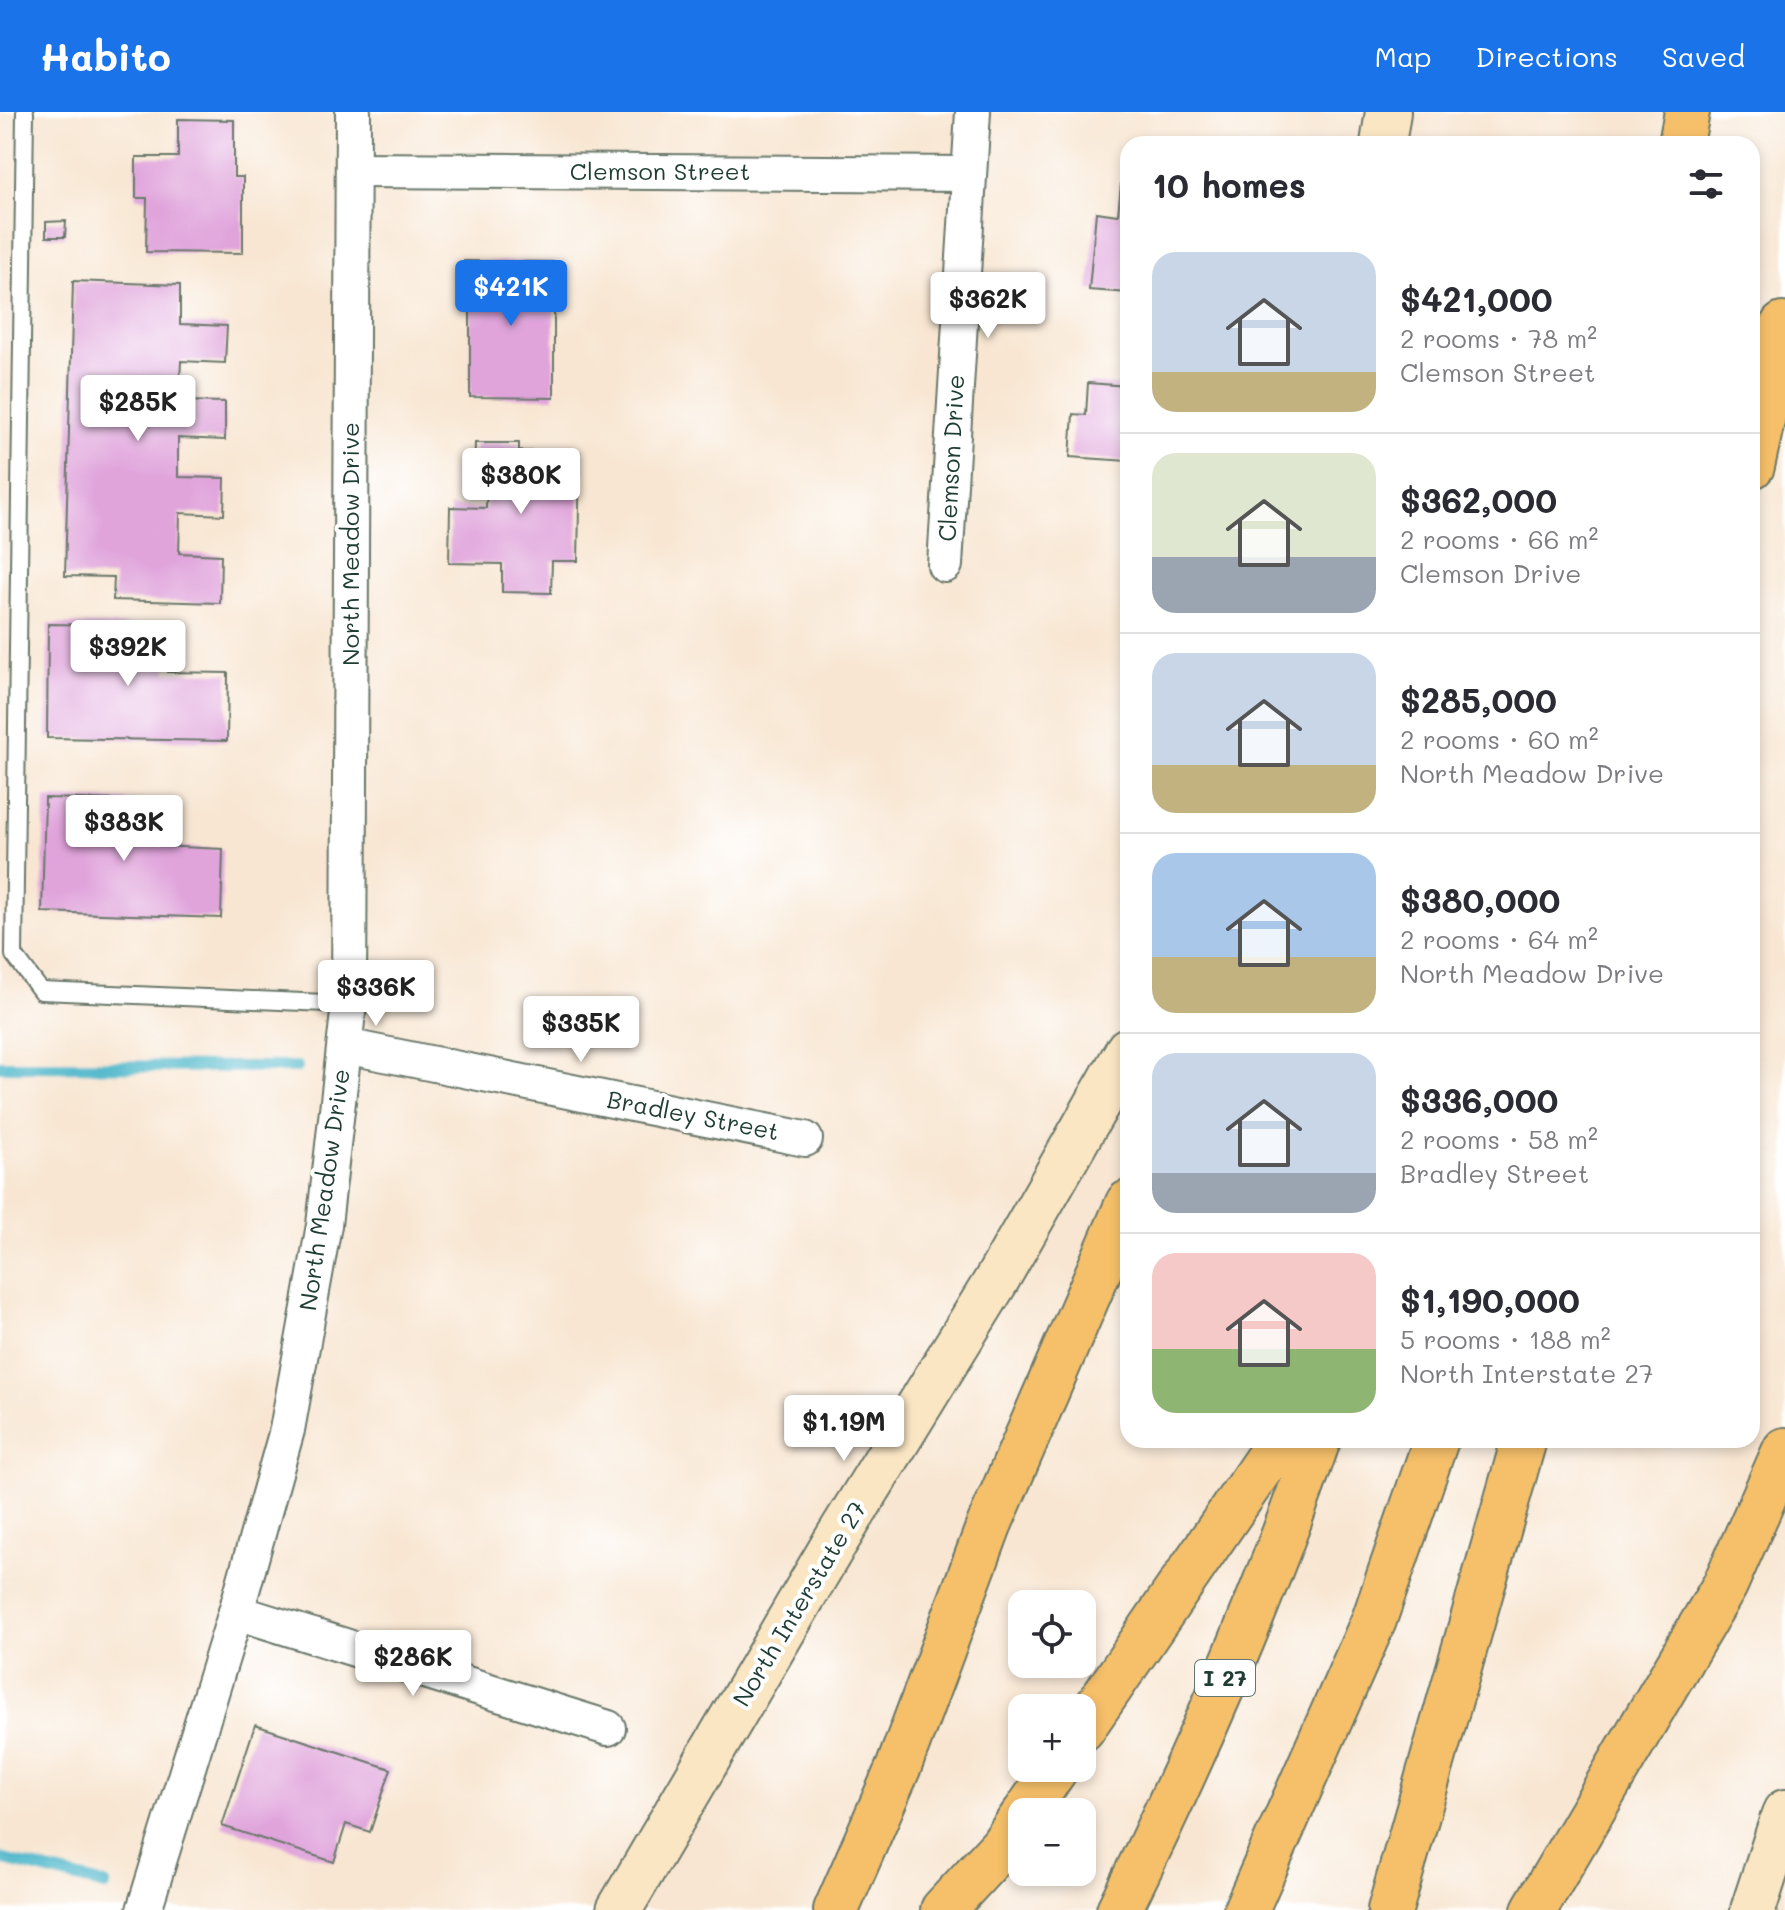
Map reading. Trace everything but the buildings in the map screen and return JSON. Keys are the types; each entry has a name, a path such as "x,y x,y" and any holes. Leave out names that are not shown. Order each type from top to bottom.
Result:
{"highway":[{"path":"1682,136 1687,112"},
{"path":"1760,405 1784,318"},
{"path":"1760,429 1784,318"},
{"path":"836,1910 899,1766 989,1525 1120,1222"},
{"path":"1096,1709 1275,1448"},
{"name":"I 27","path":"1119,1910 1218,1697 1296,1505 1315,1448"},
{"path":"1246,1910 1374,1620 1433,1448"},
{"path":"1390,1910 1522,1448"},
{"path":"1538,1904 1725,1585 1785,1450"},
{"path":"943,1910 1008,1837"}],"main road":[{"path":"1384,136 1388,112"},
{"name":"North Interstate 27","path":"619,1910 834,1544 996,1281 1120,1064"},
{"path":"1753,1910 1785,1812"}],"street":[{"name":"North Meadow Drive","path":"144,1910 236,1612 287,1430 324,1225 345,1046 349,1004 353,112"},
{"name":"Clemson Drive","path":"945,565 973,112"},
{"name":"Clemson Street","path":"353,170 968,174"},
{"name":"Bradley Street","path":"345,1046 805,1139"},
{"path":"236,1612 608,1728"}],"lane":[{"path":"25,112 14,955 41,991 349,1004"}],"waterway":[{"path":"0,1066 297,1067"},
{"path":"0,1859 105,1885"}]}
